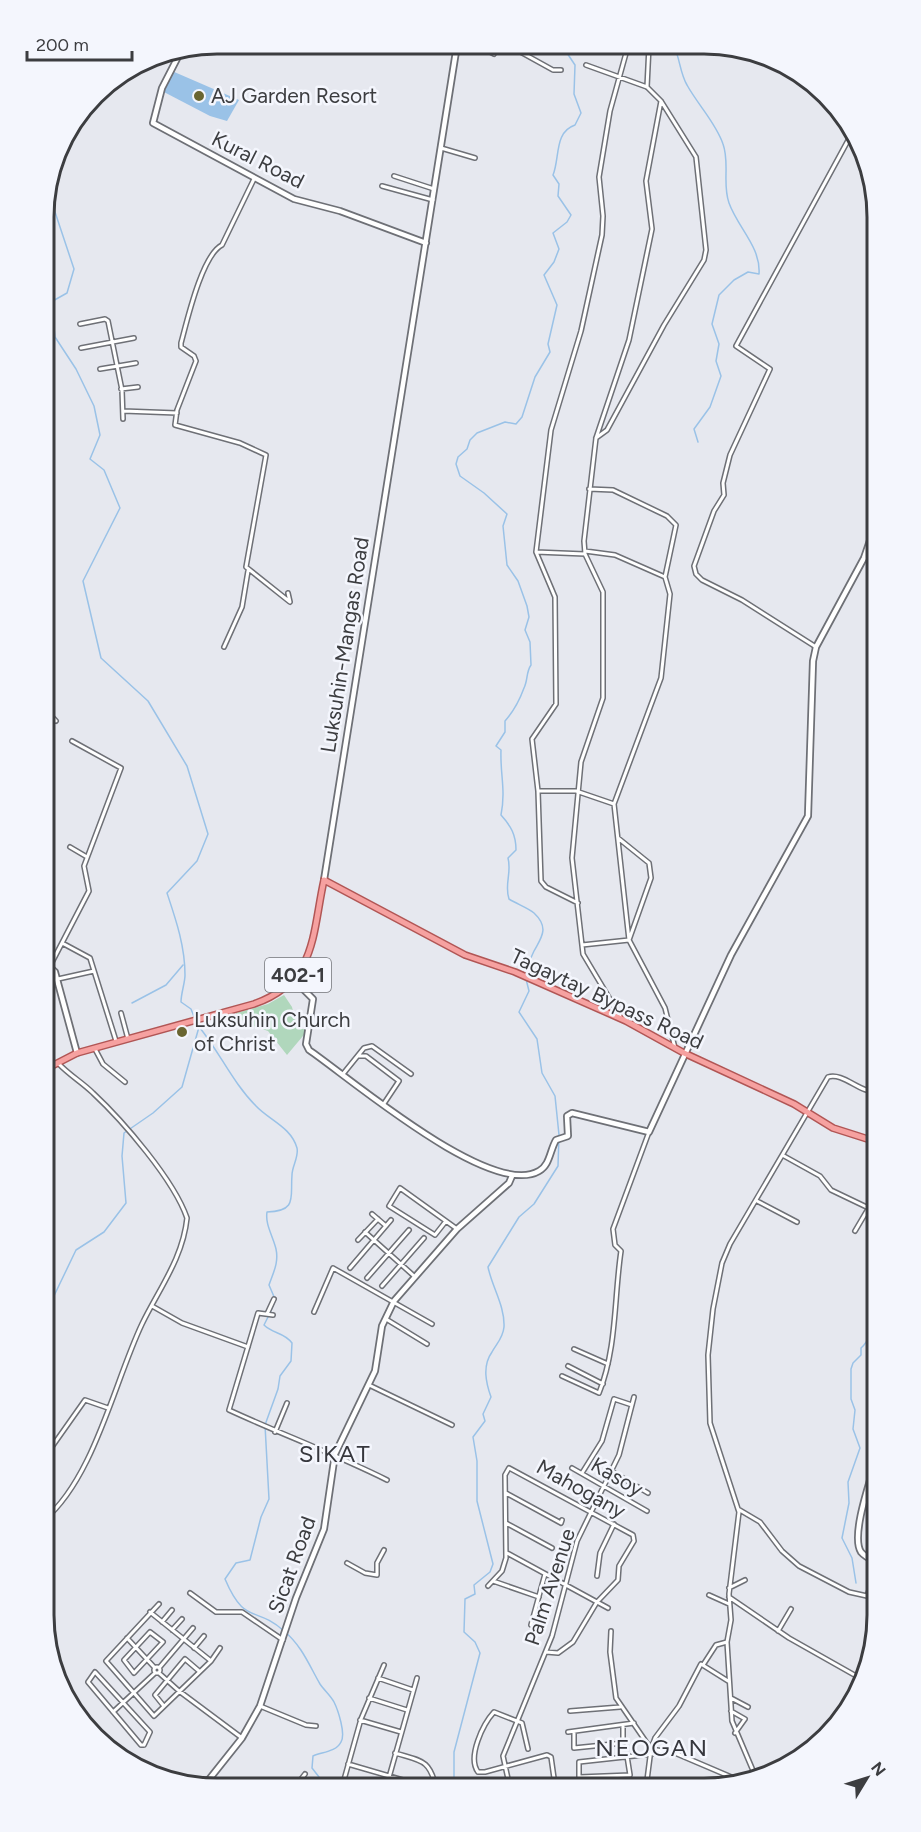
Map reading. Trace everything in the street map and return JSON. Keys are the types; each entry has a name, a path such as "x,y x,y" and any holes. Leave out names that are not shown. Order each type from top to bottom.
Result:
{"main road":[{"name":"Tagaytay Bypass Road","path":"324,880 465,955 515,972 626,1021 684,1053 809,1112 833,1128 867,1139"},
{"name":"Luksuhin-Mangas Road","path":"56,1062 77,1053 266,1000 294,980 307,960 313,943 324,880"}],"street":[{"name":"Luksuhin-Mangas Road","path":"324,880 456,54"},
{"path":"524,54 553,70 561,70"},
{"path":"578,903 546,887 541,880 538,791 532,735 554,707 556,698 555,597 536,552 551,430 581,331 602,235 603,216 599,177 626,54"},
{"path":"647,87 649,54"},
{"name":"Kural Road","path":"177,60 162,88 153,123 254,179 302,202 318,204 426,243"},
{"path":"586,65 647,87 660,101 696,157 706,256 664,325 607,430 596,438"},
{"path":"626,1021 614,1010 585,960 581,945 572,858 580,762 603,698 603,592 585,553 589,489 596,438 629,340 652,229 646,181 660,101"},
{"path":"816,647 742,600 702,580 696,574 694,560 714,511 724,495 723,483 730,455 770,369 736,346 848,141"},
{"path":"440,147 475,158"},
{"path":"394,176 434,189"},
{"path":"224,647 242,607 248,571 246,567 266,455 240,443 177,427 177,413 196,361 194,356 181,347 181,344 198,287 215,250 222,245 254,179"},
{"path":"382,186 432,201"},
{"path":"80,324 107,319 121,389 123,419"},
{"path":"81,348 134,338"},
{"path":"100,369 136,363"},
{"path":"121,389 138,387"},
{"path":"123,411 177,413"},
{"path":"589,489 614,490 674,520 676,525 665,577 669,594 661,678 614,804 629,940 665,1008 675,1048"},
{"path":"562,1376 599,1394 603,1384 609,1364 621,1251 615,1245 613,1228 650,1132 684,1053 731,955 808,816 813,661 816,647 867,549"},
{"path":"536,552 615,555 665,577"},
{"path":"248,571 290,602 288,593"},
{"path":"54,959 89,891 84,872 87,857 121,768 72,741"},
{"path":"538,791 576,791 614,804"},
{"path":"618,838 651,866 651,878 629,940"},
{"path":"70,847 87,857"},
{"path":"581,945 629,940"},
{"path":"63,943 90,958 116,1043"},
{"path":"57,980 94,971"},
{"path":"54,974 77,1053"},
{"path":"294,980 313,1002 307,1047 383,1105 445,1146 512,1176 534,1174 543,1169 556,1140 567,1138 569,1134 567,1116 572,1113 650,1132"},
{"path":"121,1013 128,1039"},
{"path":"343,1074 368,1046 377,1046 411,1074"},
{"path":"95,1049 103,1064 125,1083"},
{"path":"358,1056 366,1056 399,1081 383,1105"},
{"path":"54,1510 60,1504 94,1447 133,1345 171,1272 188,1218 157,1168 130,1132 94,1094 56,1062"},
{"path":"753,1770 735,1733 728,1682 729,1588 738,1509 711,1430 708,1355 722,1263 730,1244 830,1075 867,1090"},
{"path":"783,1156 820,1176 831,1190 867,1208"},
{"name":"Sicat Road","path":"211,1778 243,1738 260,1706 324,1529 335,1454 377,1364 385,1318 393,1301 457,1229 509,1183 512,1176"},
{"path":"446,1221 435,1235 389,1206 399,1188 446,1221 457,1229"},
{"path":"757,1201 797,1222"},
{"path":"855,1231 867,1210"},
{"path":"372,1214 386,1226"},
{"path":"358,1240 378,1219"},
{"path":"350,1268 391,1220"},
{"path":"367,1278 409,1230"},
{"path":"365,1232 414,1276"},
{"path":"382,1286 424,1238"},
{"path":"314,1312 333,1268 432,1324"},
{"path":"267,1314 274,1299"},
{"path":"152,1306 182,1323 248,1347"},
{"path":"273,1315 258,1313 229,1410 275,1432 335,1454 387,1480"},
{"path":"385,1318 427,1344"},
{"path":"574,1349 609,1364"},
{"path":"568,1366 603,1384"},
{"path":"369,1385 452,1425"},
{"name":"Palm Avenue","path":"508,1778 503,1756 546,1652 567,1586 577,1541 613,1472 634,1397"},
{"path":"582,1473 602,1441 614,1399 632,1405"},
{"path":"54,1445 85,1400 108,1408"},
{"path":"275,1432 287,1403"},
{"name":"Mahogany","path":"506,1493 505,1474 508,1468 512,1468 635,1538 619,1566 616,1584 597,1602"},
{"name":"Kasoy","path":"572,1468 647,1511"},
{"path":"613,1472 648,1493"},
{"path":"867,1491 864,1498 859,1546 862,1554 867,1557"},
{"path":"488,1586 502,1571 506,1553 506,1493 561,1523 562,1520"},
{"path":"738,1509 763,1525 792,1561 849,1592 867,1596"},
{"path":"506,1523 552,1548"},
{"path":"597,1576 601,1549 614,1524"},
{"path":"347,1563 365,1573 377,1575 377,1563 384,1550"},
{"path":"506,1553 608,1608"},
{"path":"531,1625 545,1574"},
{"path":"729,1588 745,1580"},
{"path":"493,1581 539,1596"},
{"path":"190,1593 216,1612 242,1612 284,1637"},
{"path":"709,1595 729,1604"},
{"path":"729,1597 778,1631 856,1676"},
{"path":"546,1652 558,1653 573,1642 597,1602"},
{"path":"159,1604 106,1661 154,1716 211,1661 220,1648"},
{"path":"778,1631 791,1609"},
{"path":"162,1622 172,1610"},
{"path":"150,1612 211,1661"},
{"path":"172,1630 182,1619"},
{"path":"113,1712 157,1670 193,1628"},
{"path":"611,1631 610,1652 615,1694 620,1707 651,1749 675,1753 729,1776"},
{"path":"150,1632 163,1642 134,1674 124,1660 136,1648 150,1632"},
{"path":"194,1648 204,1636"},
{"path":"127,1638 166,1681 243,1738"},
{"path":"647,1778 651,1749 655,1738 679,1706 699,1667 703,1665 716,1645 727,1642"},
{"path":"163,1705 155,1695 185,1659 199,1671"},
{"path":"344,1778 360,1720 384,1665"},
{"path":"703,1665 728,1682"},
{"path":"96,1672 124,1702 150,1732 144,1745 141,1745 88,1682 96,1672"},
{"path":"378,1678 413,1690"},
{"path":"388,1778 417,1678"},
{"path":"369,1698 407,1710"},
{"path":"731,1698 748,1707"},
{"path":"260,1706 306,1725 316,1726"},
{"path":"570,1712 620,1707"},
{"path":"731,1711 745,1719 735,1733"},
{"path":"528,1749 522,1722 494,1712 476,1746 475,1765 478,1772 547,1755 552,1760 552,1778"},
{"path":"360,1720 401,1732"},
{"path":"568,1732 634,1723"},
{"path":"574,1732 574,1748 623,1743 623,1726"},
{"path":"396,1753 427,1763 432,1769 434,1778"},
{"path":"627,1756 630,1775 579,1777 579,1762 627,1756 651,1754"},
{"path":"348,1764 401,1778"},
{"path":"302,1778 305,1774"}],"green space":[{"path":"284,995 292,1007 297,1028 308,1030 287,1055 268,1031 250,1025 236,1016 236,1013 268,1004"}],"water":[{"name":"AJ Garden Resort","path":"172,71 239,100 227,121 210,116 162,91"}],"waterway":[{"path":"527,974 543,928 534,913 509,899 508,858 516,850 516,845 512,831 501,815 503,797 501,750 496,746 505,732 505,721 522,692 531,665 530,642 525,630 529,617 518,581 507,565 503,526 507,514 484,493 460,476 456,464 458,457 467,449 470,440 477,433 505,422 516,424 522,417 535,377 550,352 548,344 557,305 544,275 554,262 559,249 553,233 567,222 571,215 558,196 559,184 553,175 561,139 568,128 575,125 581,113 574,94 575,65 568,54"},
{"path":"677,54 681,71 691,92 716,129 723,144 729,203 753,246 759,264 759,274 748,272 734,280 719,295 712,324 719,344 716,361 721,376 710,407 694,429 698,442"},
{"path":"54,209 74,269 67,293 54,300"},
{"path":"54,328 55,337 76,369 94,406 100,435 90,459 104,470 120,508 83,581 101,658 148,701 187,766 208,834 197,861 167,893 182,943 185,975 181,1002 191,1009 195,1019"},
{"path":"132,1003 166,985 183,965"},
{"path":"454,1778 454,1752 480,1653 475,1642 464,1632 465,1599 475,1594 474,1585 490,1572 493,1564 477,1501 477,1461 473,1437 485,1421 483,1414 491,1397 486,1380 487,1363 504,1327 504,1319 488,1267 519,1217 534,1204 558,1166 559,1135 555,1096 542,1073 537,1039 519,1012 529,991 526,979"},
{"path":"54,1296 76,1250 104,1232 126,1203 122,1156 124,1133 153,1113 182,1087 199,1027 197,1023"},
{"path":"200,1028 248,1097 261,1111 285,1129 297,1148 288,1206 267,1212 268,1226 277,1254 269,1285 275,1299"},
{"path":"270,1313 274,1303"},
{"path":"268,1317 264,1325 286,1337 292,1343 291,1361 280,1376 278,1389 265,1425 269,1499 261,1517 250,1560 236,1563 225,1579 232,1594 245,1609 274,1623 296,1643 320,1684 334,1702 343,1733 341,1742 336,1748 313,1756 312,1768 319,1778"},
{"path":"856,1583 852,1558 842,1538 849,1503 848,1482 860,1448 853,1429 855,1410 851,1399 851,1369 867,1341"}],"place":[{"name":"AJ Garden Resort","path":"199,96"},
{"name":"Luksuhin Church of Christ","path":"182,1032"}],"district":[{"name":"SIKAT","path":"335,1454"},
{"name":"NEOGAN","path":"652,1748"}]}
